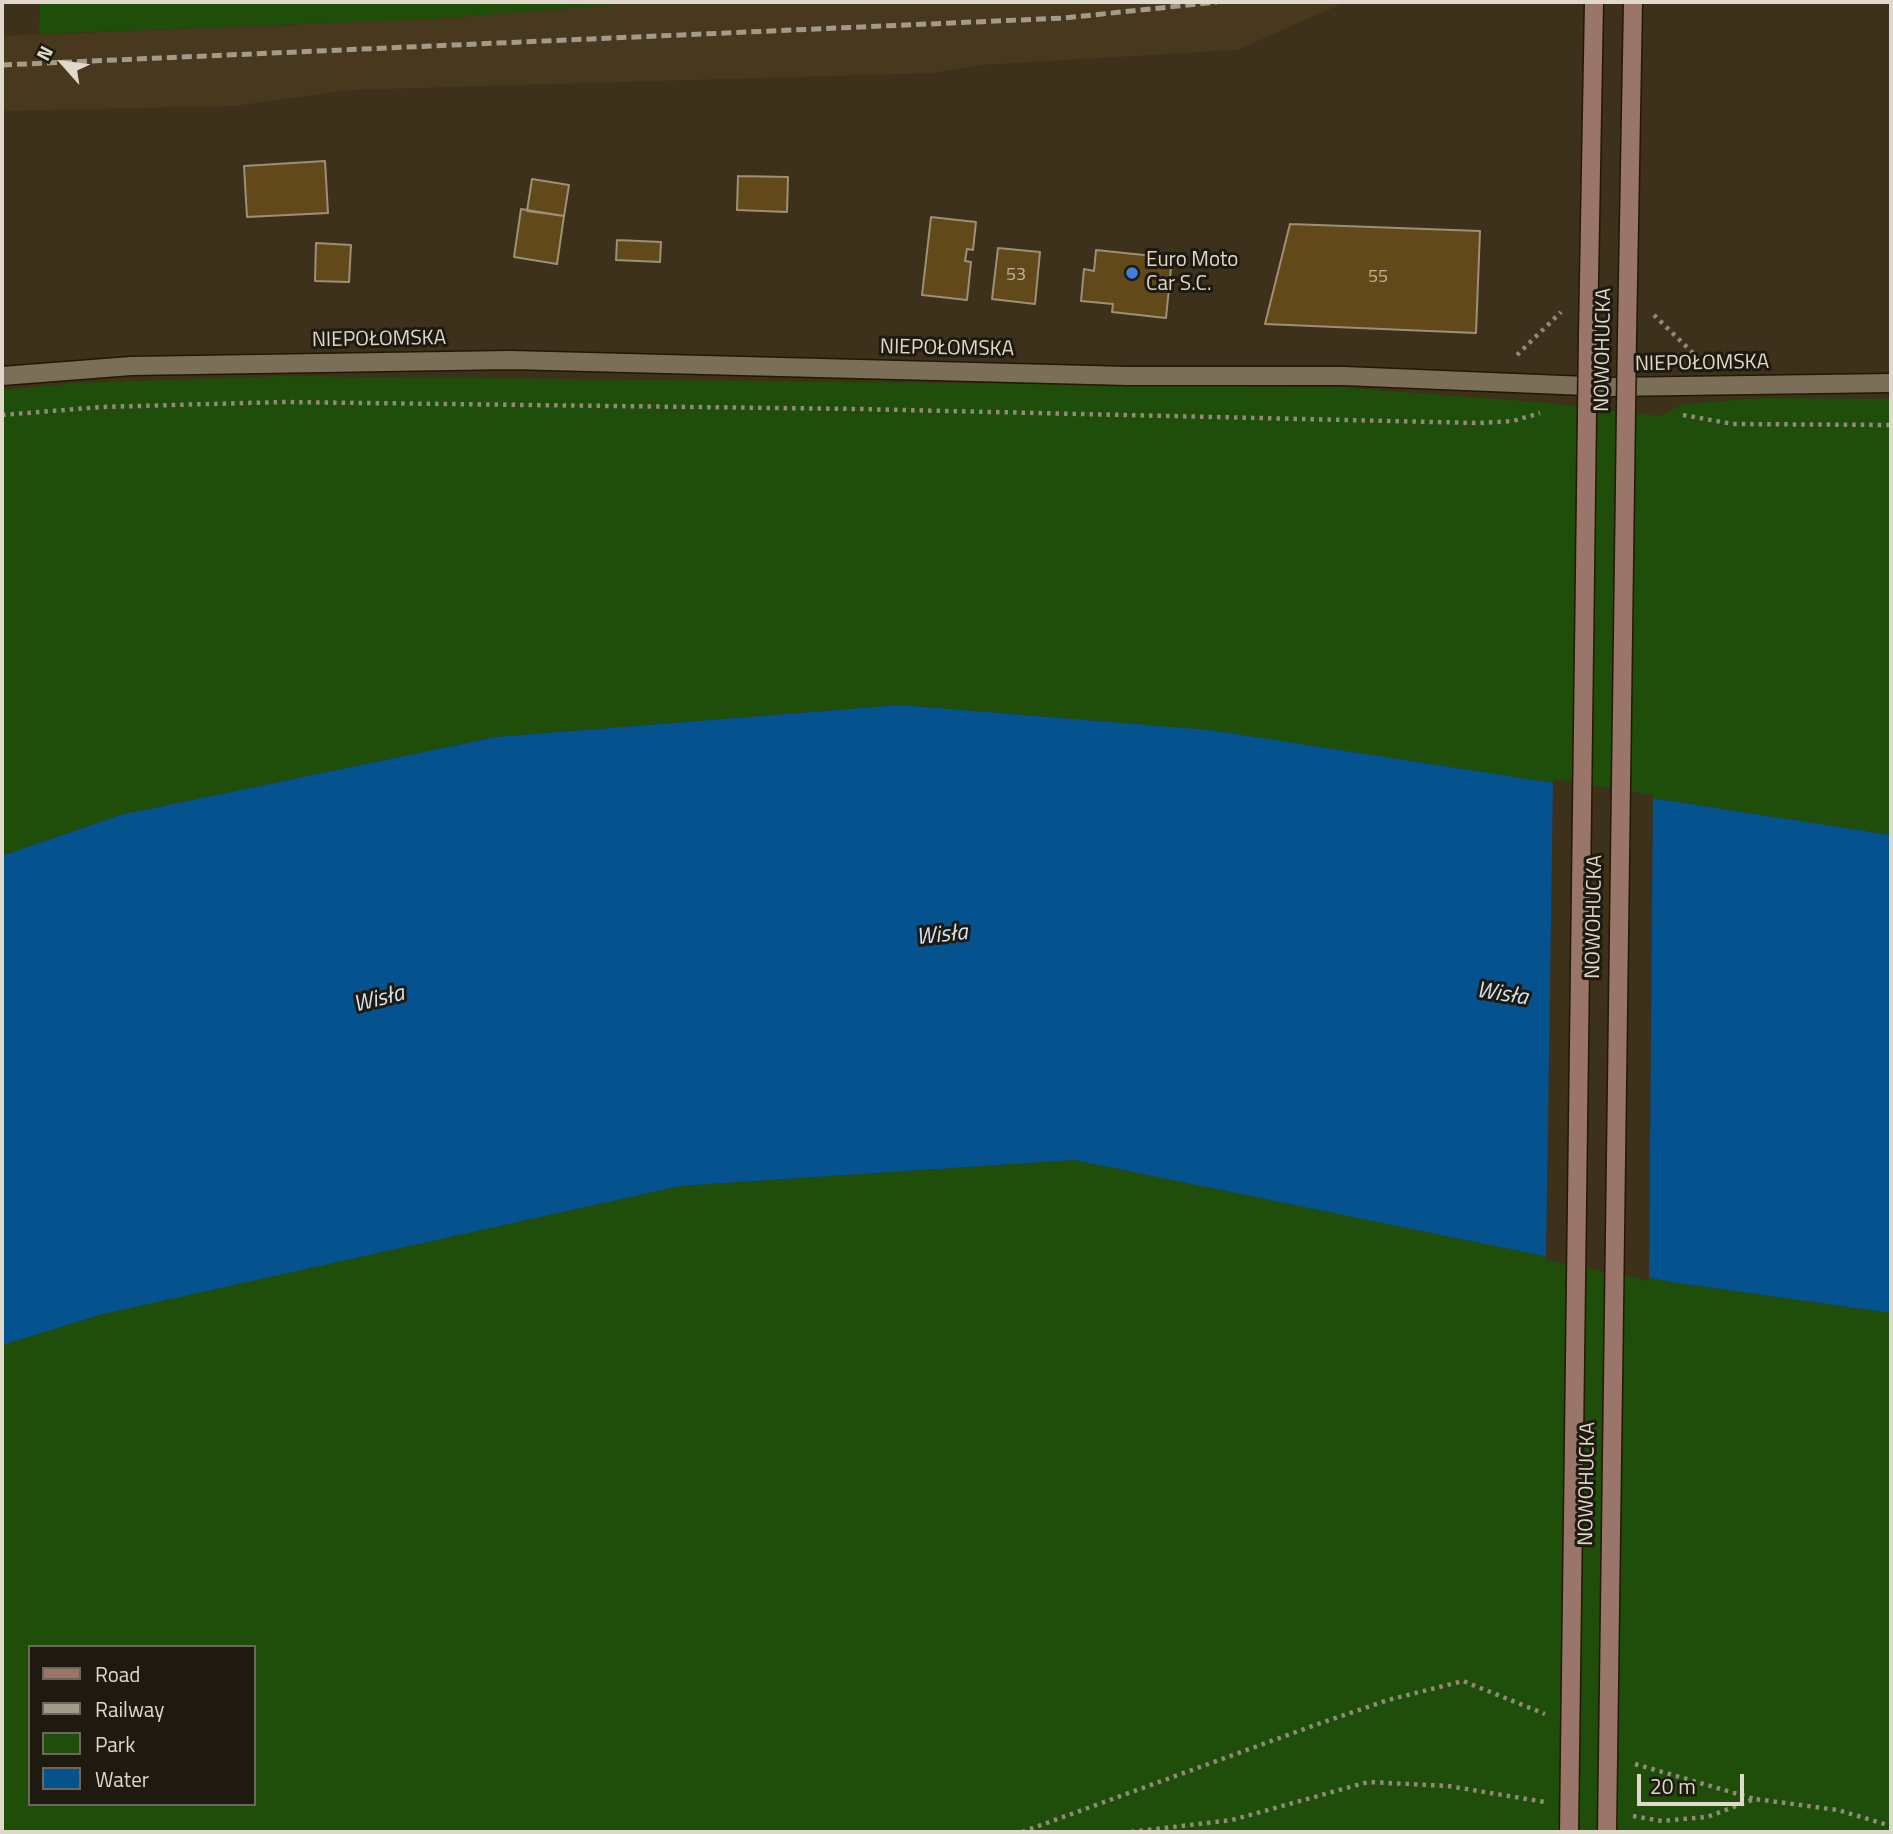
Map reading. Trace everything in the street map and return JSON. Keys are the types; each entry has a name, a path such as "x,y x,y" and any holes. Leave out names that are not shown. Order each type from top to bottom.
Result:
{"main road":[{"name":"NOWOHUCKA","path":"1569,1832 1594,2"},
{"name":"NOWOHUCKA","path":"1607,1832 1633,2"}],"street":[{"name":"NIEPOŁOMSKA","path":"2,376 131,366 511,360 1115,376 1344,376 1586,387 1891,383"}],"path":[{"path":"1510,362 1564,310"},
{"path":"1652,313 1705,366"},
{"path":"2,415 101,407 283,402 832,408 1479,423 1513,421 1546,411"},
{"path":"1677,413 1733,424 1891,425"},
{"path":"1022,1832 1388,1700 1463,1681 1530,1706 1553,1718"},
{"path":"1632,1764 1755,1799 1838,1810 1891,1826"},
{"path":"1131,1832 1232,1820 1368,1782 1448,1786"},
{"path":"1662,1821 1707,1817 1755,1799"}],"shaded area":[{"path":"646,2 1346,2 1237,50 981,65 932,73 350,90 234,106 2,111 2,36 434,19"}],"green space":[{"path":"40,2 646,2 434,19 39,34"},
{"path":"282,376 1338,387 1549,403 1659,416 1685,404 1762,398 1891,399 1891,835 1210,730 900,705 496,737 120,815 2,856 2,390 76,383"},
{"path":"1074,1160 1671,1282 1891,1313 1891,1832 2,1832 2,1345 103,1314 680,1186"}],"water":[{"name":"Wisła","path":"900,705 1210,730 1891,835 1891,1313 1671,1282 1074,1160 680,1186 103,1314 2,1345 2,856 120,815 496,737"}],"pier":[{"path":"1553,779 1653,795 1649,1281 1546,1260"}],"building":[{"path":"325,161 328,213 247,217 244,166"},
{"path":"738,176 788,177 787,212 737,210"},
{"path":"532,179 569,185 564,216 527,211"},
{"path":"521,209 564,216 557,264 514,257"},
{"path":"931,217 976,222 973,250 967,249 965,261 971,262 967,300 922,295"},
{"path":"1290,224 1480,231 1476,333 1265,324"},
{"path":"617,240 661,242 660,262 616,260"},
{"path":"316,243 351,245 349,282 315,281"},
{"path":"998,248 1040,252 1035,304 992,299"},
{"path":"1096,250 1172,258 1166,318 1112,312 1113,304 1081,301 1084,269 1094,271"}],"railway":[{"path":"2,65 1064,18 1217,2"}],"place":[{"name":"Euro Moto Car S.C.","path":"1132,273"}]}
